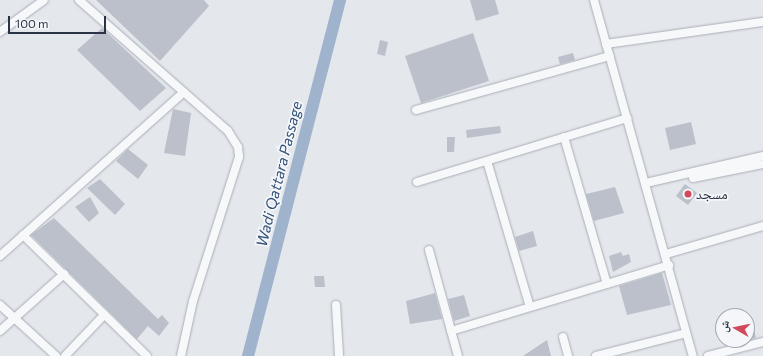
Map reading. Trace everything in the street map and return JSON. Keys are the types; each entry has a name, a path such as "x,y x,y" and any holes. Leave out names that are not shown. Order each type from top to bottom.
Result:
{"street":[{"path":"0,32 44,0"},
{"path":"80,0 228,131 239,157 193,301 181,356"},
{"path":"594,0 666,254 693,356"},
{"path":"606,44 763,22"},
{"path":"416,110 610,56"},
{"path":"0,256 184,92"},
{"path":"417,182 628,118"},
{"path":"564,137 607,284"},
{"path":"646,183 763,156"},
{"path":"487,161 530,307"},
{"path":"682,175 693,178 763,164"},
{"path":"666,254 763,226"},
{"path":"23,235 147,356"},
{"path":"429,250 458,356"},
{"path":"451,331 669,265"},
{"path":"0,331 64,274"},
{"path":"0,305 56,356"},
{"path":"336,305 339,356"},
{"path":"65,356 104,314"},
{"path":"596,356 686,333"},
{"path":"563,337 568,356"},
{"path":"708,356 763,342"},
{"path":"628,348 630,356"}],"building":[{"path":"96,0 204,0 209,6 160,61"},
{"path":"470,0 495,0 499,14 476,21"},
{"path":"102,28 166,88 140,111 77,50"},
{"path":"473,33 489,81 421,103 405,56"},
{"path":"380,40 388,42 385,56 377,54"},
{"path":"573,53 575,60 560,64 558,57"},
{"path":"173,109 191,113 185,156 164,153"},
{"path":"691,122 696,144 670,150 665,128"},
{"path":"500,126 501,133 467,138 466,130"},
{"path":"447,137 455,137 454,152 447,152"},
{"path":"128,149 148,165 138,179 116,161"},
{"path":"100,179 125,204 115,215 87,188"},
{"path":"685,184 697,193 688,205 676,196"},
{"path":"615,187 624,213 594,221 586,194"},
{"path":"90,197 99,213 89,222 75,207"},
{"path":"54,218 158,319 162,315 169,323 159,336 148,326 137,339 31,235"},
{"path":"533,231 537,246 519,251 515,237"},
{"path":"621,252 623,256 629,254 631,262 613,272 609,256"},
{"path":"662,273 671,305 627,315 619,286"},
{"path":"314,276 324,276 325,287 315,287"},
{"path":"435,293 442,319 410,324 406,301"},
{"path":"464,295 470,316 454,321 448,299"},
{"path":"547,340 551,356 523,356"}],"waterway":[{"name":"Wadi Qattara Passage","path":"248,356 340,0"}],"place":[{"name":"مسجد","path":"688,194"}]}
